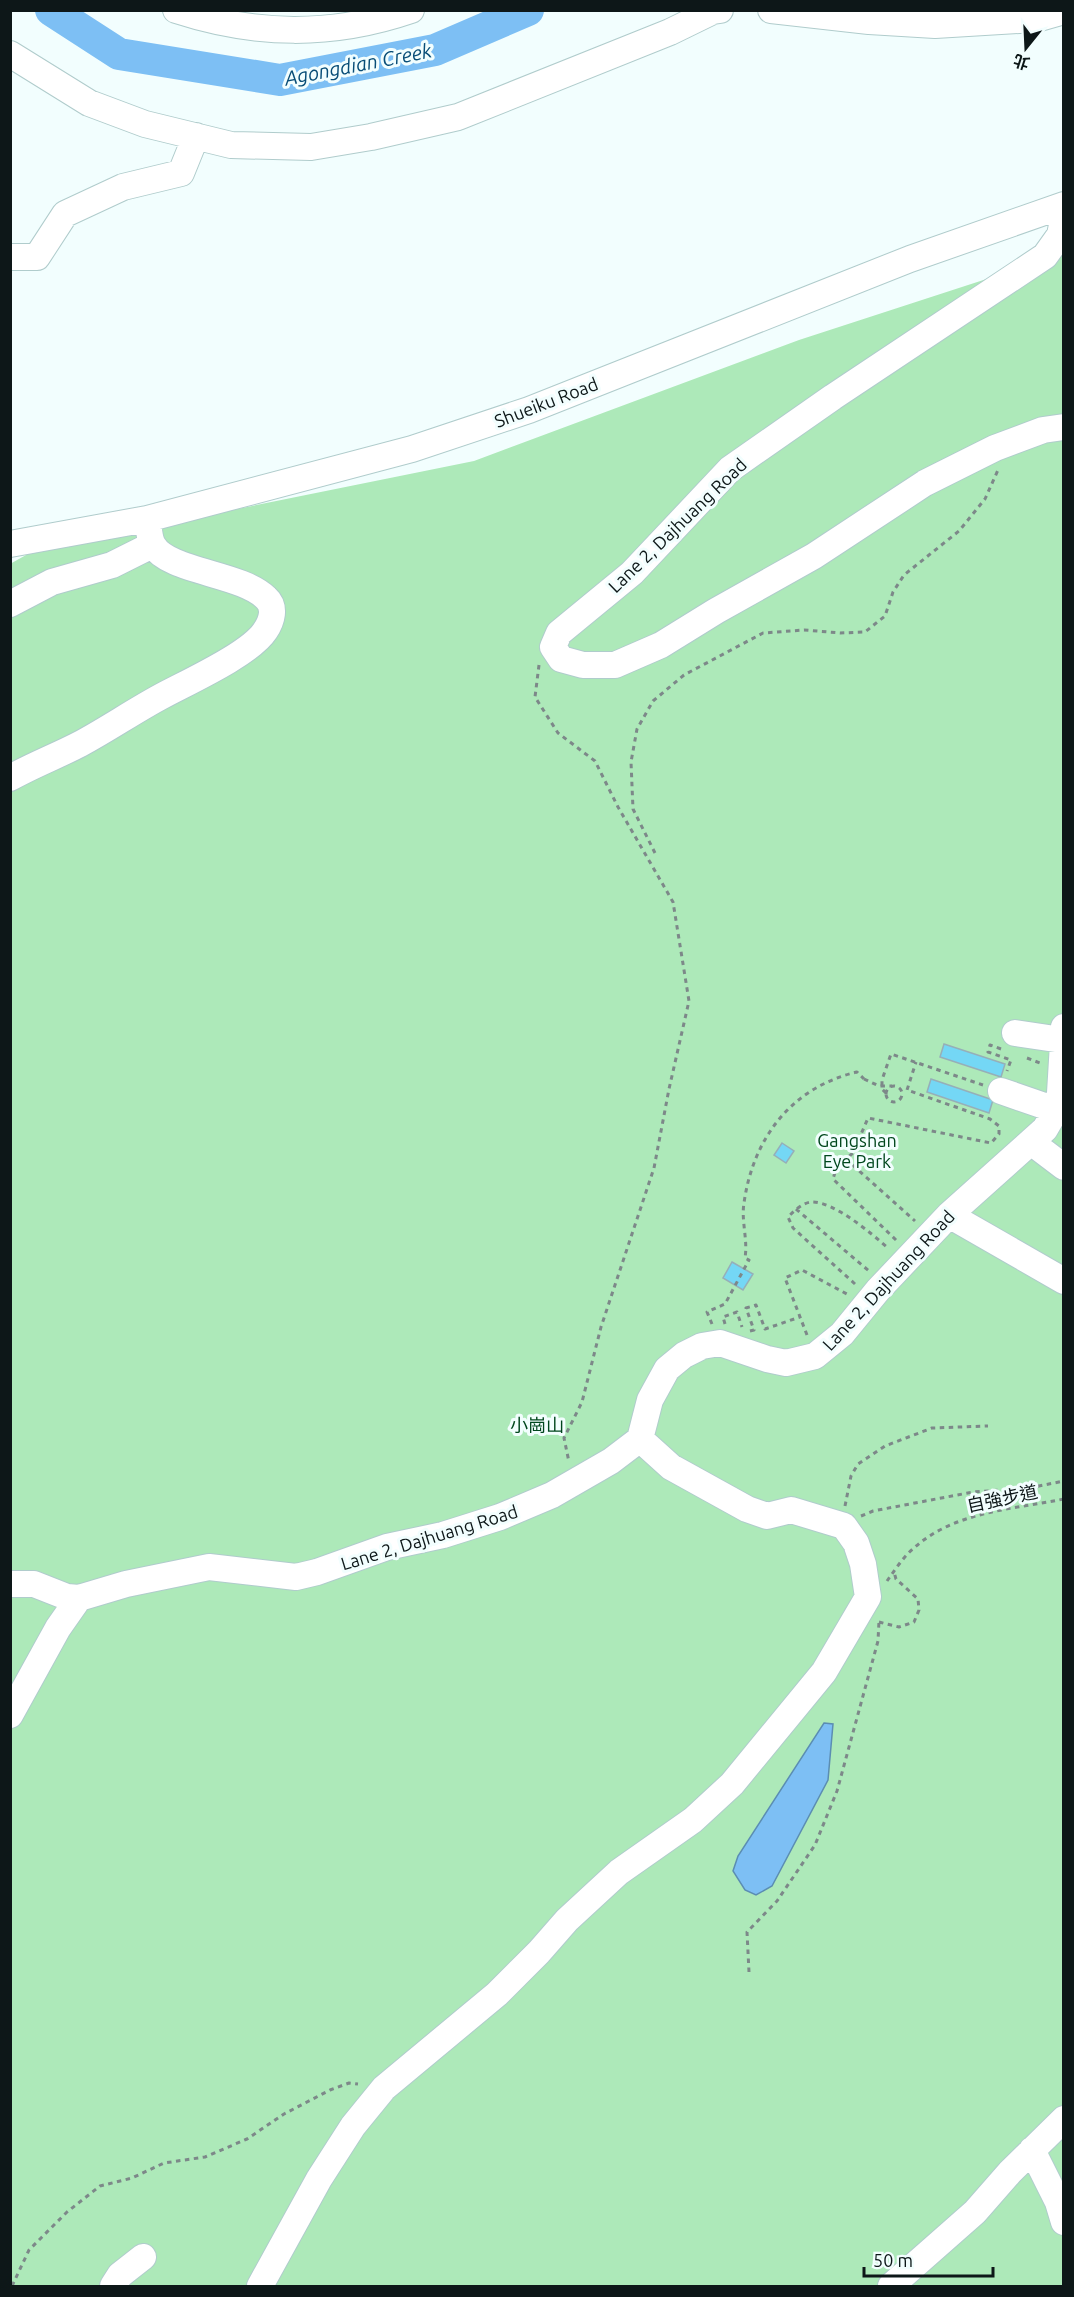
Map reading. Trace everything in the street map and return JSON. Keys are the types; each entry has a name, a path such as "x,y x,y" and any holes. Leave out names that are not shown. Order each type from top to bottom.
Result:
{"street":[{"path":"176,10 208,21 287,30 339,29 386,19 411,10"},
{"path":"10,54 89,103 145,124 231,145 311,147 371,137 458,117 720,10"},
{"path":"771,10 869,21 935,25 1036,19 1064,11"},
{"path":"10,257 37,257 65,214 123,187 181,173 196,136"},
{"name":"Shueiku Road","path":"10,544 147,519 412,449 530,410 899,263 1064,205"},
{"name":"Lane 2, Dajhuang Road","path":"553,646 559,633 632,573 730,470 833,397 1045,255 1060,235 1064,215"},
{"path":"553,646 561,659 583,665 615,665 661,645 814,556 925,483 995,448 1043,430 1064,426"},
{"path":"10,778 44,759 77,745 159,697 208,673 249,646 265,631 273,612 269,600 258,590 217,574 169,560 152,545 147,519"},
{"path":"10,604 52,582 112,565 152,545"},
{"path":"1015,1047 1062,1048"},
{"name":"Lane 2, Dajhuang Road","path":"79,1598 126,1584 208,1567 296,1577 317,1572 387,1547 443,1535 500,1517 543,1499 611,1461 640,1439 650,1400 668,1369 684,1355 702,1346 720,1342 767,1359 786,1363 815,1356 842,1334 869,1290 1045,1129 1056,1110 1060,1093 1062,1048"},
{"path":"1001,1091 1056,1110"},
{"path":"1031,1142 1064,1167"},
{"path":"949,1215 1064,1281"},
{"path":"260,2286 319,2179 353,2126 384,2088 497,1994 567,1920 620,1872 693,1820 732,1784 824,1672 868,1597 863,1564 856,1543 844,1526 791,1510 767,1516 747,1509 671,1467 640,1439"},
{"path":"10,1584 34,1584 67,1597 79,1598"},
{"path":"10,1715 58,1628 79,1598"},
{"path":"891,2286 975,2212 1010,2172 1064,2119"},
{"path":"1032,2150 1058,2202 1064,2222"},
{"path":"113,2286 120,2275 143,2257"}],"path":[{"path":"656,853 633,809 631,762 637,729 652,701 684,675 763,633 804,630 840,633 865,632 885,616 893,592 904,575 959,531 985,499 999,468 995,448"},
{"path":"553,646 538,666 535,697 558,733 595,760 618,807 673,902 689,1002 654,1168 601,1327 582,1402 564,1438 573,1482"},
{"path":"715,1331 707,1312 725,1304 749,1260 746,1258 744,1203 751,1168 760,1146 795,1102 823,1085 857,1072 864,1079 879,1086 892,1086 896,1086 901,1091 899,1100 890,1100 882,1089 882,1080 891,1054 1001,1091 1011,1060 988,1052 990,1045 1062,1048"},
{"path":"903,1246 833,1179 837,1166 853,1153 868,1118 991,1143 999,1134 999,1126 990,1119 907,1090 916,1062"},
{"path":"886,1093 892,1086"},
{"path":"845,1159 930,1234"},
{"path":"869,1290 794,1228 788,1217 796,1209 809,1202 820,1203 855,1220 896,1255"},
{"path":"796,1209 869,1271 865,1280 869,1290"},
{"path":"815,1356 785,1278 802,1270 851,1296"},
{"path":"720,1329 726,1327 723,1317 737,1312 744,1333 754,1330 746,1308 756,1305 765,1329 800,1317"},
{"path":"988,1426 932,1428 885,1446 858,1464 851,1476 845,1500 844,1526 873,1511 973,1492 1029,1488 1064,1481"},
{"name":"自強步道","path":"868,1597 880,1590 914,1548 964,1519 1064,1499"},
{"path":"879,1622 898,1626 914,1622 919,1610 918,1599 896,1579 894,1571"},
{"path":"749,1972 747,1932 777,1901 814,1845 837,1791 878,1641 879,1622 868,1597"},
{"path":"12,2286 28,2250 67,2212 100,2186 132,2178 164,2163 205,2157 247,2139 284,2114 349,2083 384,2088"}],"green space":[{"name":"小崗山","path":"1063,254 1063,2286 11,2286 10,564 35,550 474,461 799,340"}],"water":[{"path":"824,1723 833,1724 828,1780 772,1886 756,1895 745,1890 733,1871 738,1856"}],"building":[{"path":"944,1044 1005,1064 1001,1077 940,1057"},
{"path":"931,1079 993,1100 989,1113 927,1092"},
{"path":"782,1143 794,1151 786,1163 774,1155"},
{"path":"732,1262 753,1274 743,1290 723,1278"}],"waterway":[{"name":"Agongdian Creek","path":"51,10 119,54 280,80 435,50 528,10"}],"park label":[{"name":"Gangshan Eye Park","path":"857,1150"}]}
